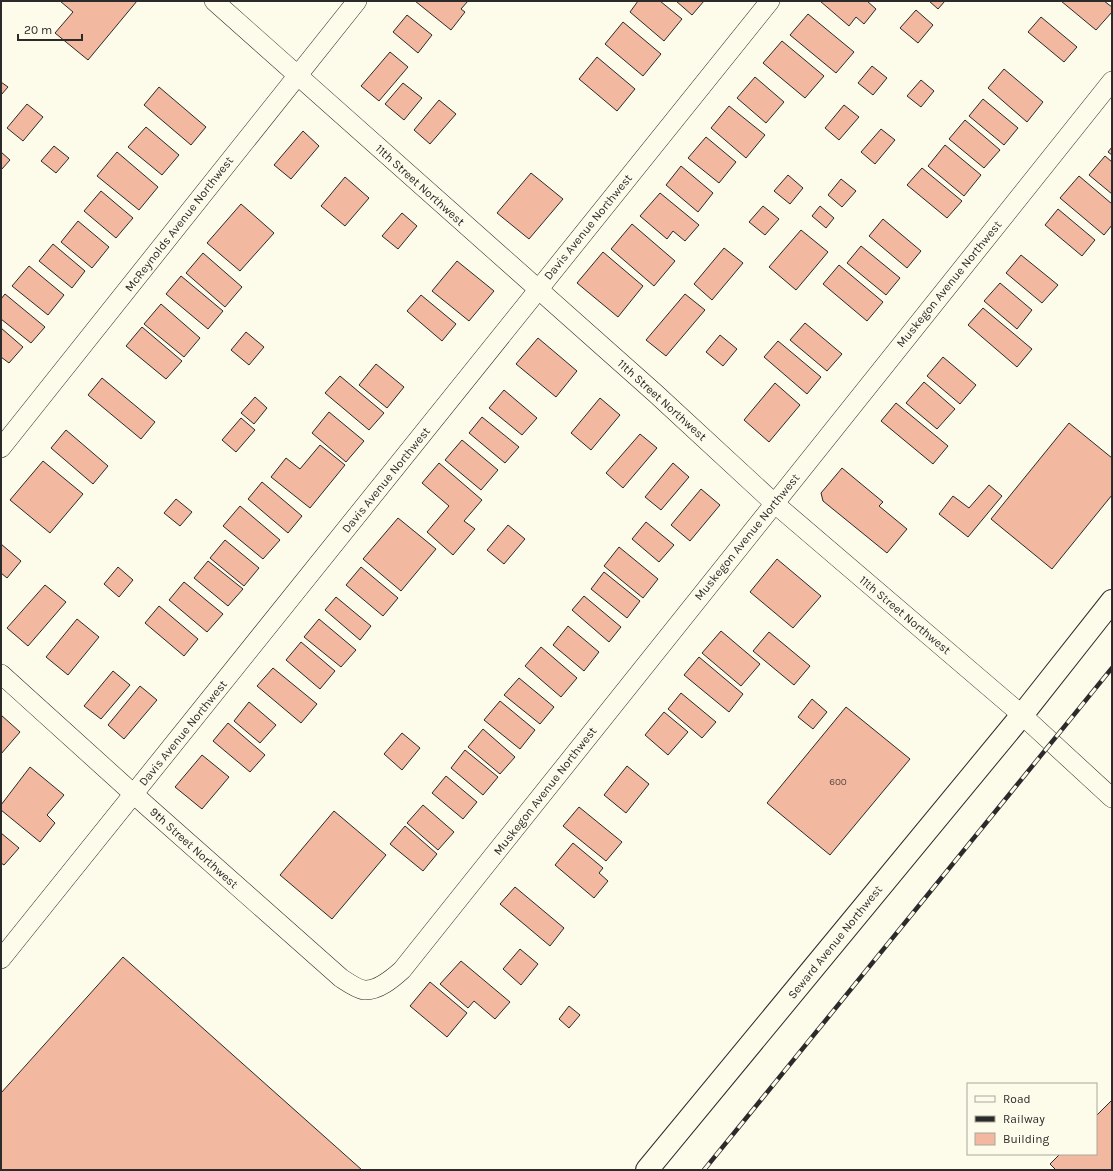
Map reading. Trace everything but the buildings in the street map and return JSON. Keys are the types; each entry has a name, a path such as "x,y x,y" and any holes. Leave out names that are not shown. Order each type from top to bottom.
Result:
{"street":[{"name":"11th Street Northwest","path":"214,1 538,290 656,393 774,503 1022,715 1112,798"},
{"name":"McReynolds Avenue Northwest","path":"1,448 357,1"},
{"name":"Davis Avenue Northwest","path":"1,959 770,1"},
{"name":"Muskegon Avenue Northwest","path":"377,987 402,970 1112,81"},
{"name":"Seward Avenue Northwest","path":"647,1170 1022,715 1112,601"},
{"name":"9th Street Northwest","path":"1,674 134,795 341,978 363,990 377,987"}],"railway":[{"path":"704,1170 1112,668"}]}
